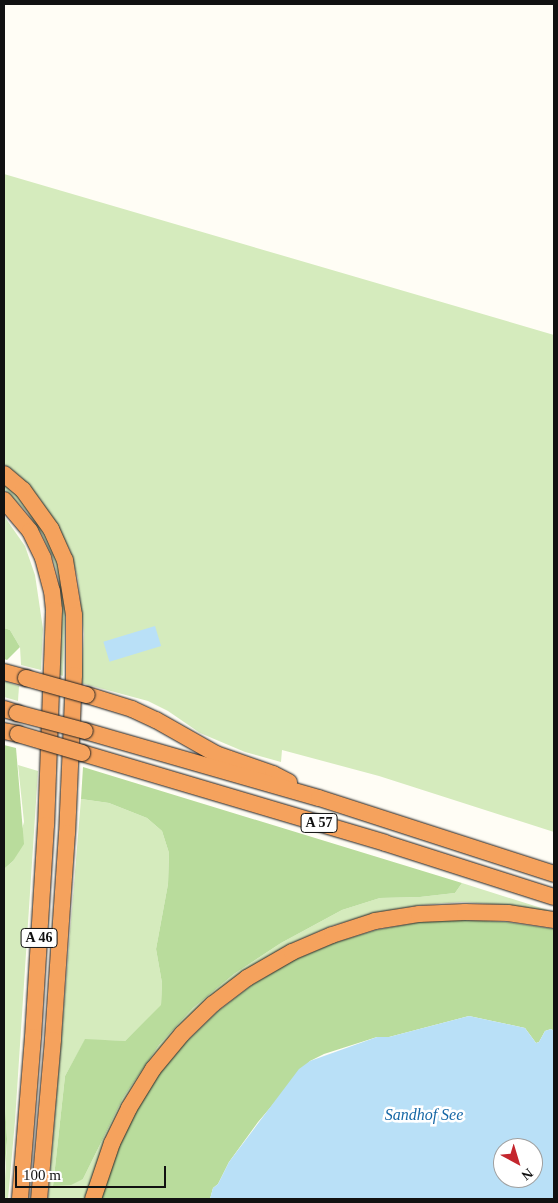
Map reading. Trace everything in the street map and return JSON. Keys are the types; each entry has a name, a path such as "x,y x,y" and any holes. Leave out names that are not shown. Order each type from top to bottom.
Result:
{"highway":[{"path":"4,474 34,503 51,529 65,560 74,615 74,675 67,833 53,1040 39,1199"},
{"name":"A 46","path":"4,500 30,531 44,558 52,591 54,629 33,1037 20,1199"},
{"path":"4,672 132,709 156,720 216,754 273,774 319,798"},
{"name":"A 57","path":"10,711 319,798 554,874"},
{"name":"A 57","path":"11,732 385,843 554,897"},
{"path":"93,1199 112,1143 129,1108 153,1069 182,1034 207,1010 247,978 292,952 332,935 375,922 419,914 464,912 508,913 554,920"}],"green space":[{"path":"4,174 554,335 554,832 379,776 282,750 281,762 245,752 200,733 168,711 148,701 81,683 84,634 78,579 70,550 40,499 21,477 4,464"},
{"path":"4,481 15,490 55,548 66,590 63,676 60,675 59,580 52,556 41,533 27,512 4,489"},
{"path":"4,516 25,546 35,575 43,629 41,670 21,665 20,647 10,630 4,628"},
{"path":"4,628 10,630 20,647 7,660 4,659"},
{"path":"4,681 19,686 18,701 4,697"},
{"path":"4,745 16,748 24,844 13,861 4,869"},
{"path":"18,765 38,771 15,1121 8,1199 4,1199 7,1139 4,1089 4,869 13,861 24,822"},
{"path":"83,767 462,883 455,893 420,897 380,898 342,910 281,943 234,974 193,1008 159,1045 123,1098 83,1179 71,1185 53,1186 65,1076 85,1039 125,1041 161,1005 162,983 156,949 168,884 169,853 162,831 147,818 109,803 81,799"},
{"path":"81,799 109,803 147,818 162,831 169,853 168,884 156,949 162,983 161,1006 125,1041 85,1040 65,1076 53,1186 83,1179 123,1098 159,1045 193,1008 234,974 281,943 342,910 380,898 420,897 455,893 462,883 554,912 507,905 462,902 421,905 375,913 331,926 288,945 244,971 208,999 105,1142 85,1199 48,1199"},
{"path":"462,920 506,922 554,929 554,1031 551,1029 545,1031 539,1042 536,1043 525,1028 469,1016 389,1037 377,1037 324,1054 310,1061 258,1122 229,1162 218,1184 213,1188 210,1199 100,1199 118,1148 136,1111 160,1073 185,1043 218,1011 252,985 294,960 334,943 376,930 420,922"},
{"path":"4,1089 7,1139 4,1182"}],"water":[{"path":"155,626 161,646 109,662 103,642"},
{"name":"Sandhof See","path":"469,1016 525,1028 536,1043 539,1042 545,1031 551,1029 554,1031 554,1199 210,1199 213,1188 218,1184 229,1162 299,1069 310,1061 377,1037 389,1037"}]}
